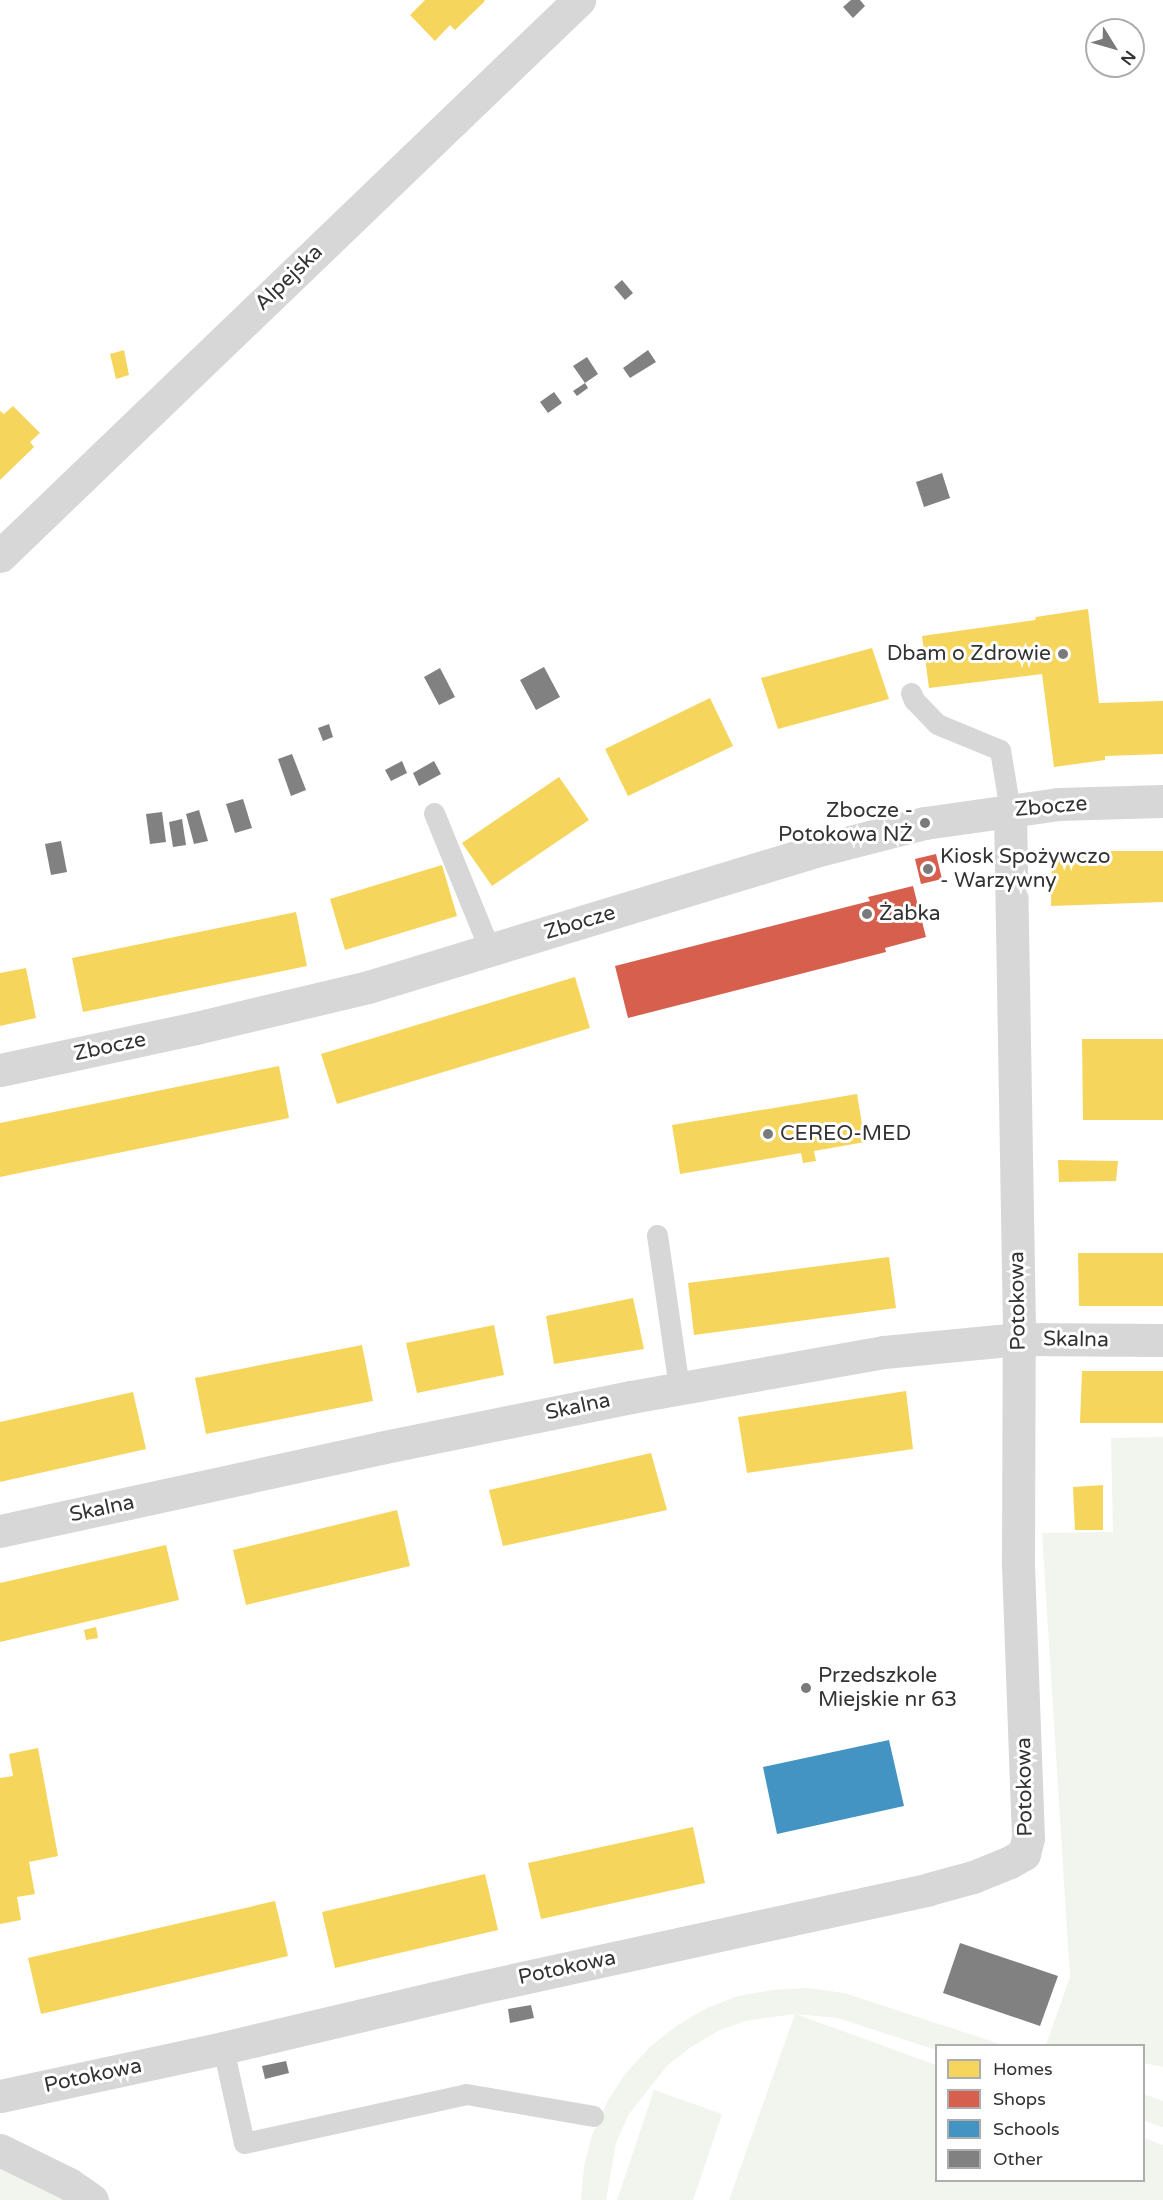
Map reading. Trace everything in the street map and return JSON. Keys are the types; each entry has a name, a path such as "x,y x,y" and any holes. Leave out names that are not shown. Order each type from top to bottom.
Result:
{"street":[{"name":"Alpejska","path":"0,556 579,0"},
{"name":"Zbocze","path":"0,1070 195,1028 368,987 815,851 925,823 1058,804 1163,801"},
{"name":"Potokowa","path":"0,2096 929,1889 973,1877 1024,1854 1028,1838 1018,1561 1019,1339 1010,810"},
{"name":"Skalna","path":"0,1531 380,1448 679,1388 884,1352 1019,1339 1163,1340"},
{"path":"0,2150 69,2184 92,2200"}],"lane":[{"path":"911,693 938,724 1000,750 1010,810"},
{"path":"434,813 490,950"},
{"path":"657,1235 679,1388"},
{"path":"223,2048 244,2143 466,2094 593,2115"}],"shaded area":[{"path":"1163,1437 1163,2067 1145,2063 1145,2044 1046,2044 1070,1977 1042,1533 1113,1532 1111,1438"},
{"path":"808,1988 844,1993 1000,2044 935,2044 935,2050 838,2018 796,2014 935,2065 935,2182 1145,2182 1145,2138 1163,2145 1163,2200 729,2200 795,2014 745,2021 718,2031 691,2047 667,2066 629,2114 616,2143 606,2200 581,2200 584,2167 592,2135 607,2102 625,2074 649,2048 676,2026 707,2008 738,1996 773,1990"},
{"path":"654,2090 722,2114 693,2200 617,2200"},
{"path":"1145,2094 1163,2101 1163,2127 1145,2121"},
{"path":"0,2168 72,2200 0,2200"}],"building: Homes":[{"path":"425,0 485,1 455,30 450,25 435,41 410,15"},
{"path":"124,350 129,375 116,379 110,354"},
{"path":"13,406 40,433 30,442 34,447 0,480 0,411 4,414"},
{"path":"1088,609 1099,703 1163,701 1163,754 1105,756 1105,760 1054,767 1042,674 929,688 922,636 1035,620 1036,617"},
{"path":"872,648 889,699 778,729 761,678"},
{"path":"710,698 733,746 628,796 605,749"},
{"path":"559,777 589,820 492,886 462,843"},
{"path":"1107,851 1163,851 1163,902 1051,906 1052,855"},
{"path":"442,865 457,916 345,950 330,899"},
{"path":"296,912 307,966 83,1012 72,958"},
{"path":"26,968 36,1018 0,1026 0,973"},
{"path":"575,977 590,1028 337,1104 321,1054"},
{"path":"1082,1039 1163,1039 1163,1120 1083,1120"},
{"path":"279,1066 289,1118 0,1177 0,1123"},
{"name":"CEREO-MED","path":"857,1094 865,1142 814,1151 816,1161 803,1163 801,1153 680,1174 672,1125"},
{"path":"1058,1160 1118,1161 1116,1181 1059,1182"},
{"path":"1078,1253 1163,1253 1163,1306 1079,1306"},
{"path":"889,1257 896,1308 694,1335 688,1283"},
{"path":"633,1298 644,1349 554,1364 546,1316"},
{"path":"494,1325 504,1375 417,1393 406,1343"},
{"path":"362,1345 373,1401 206,1434 195,1378"},
{"path":"1082,1371 1163,1371 1163,1423 1080,1423"},
{"path":"906,1391 913,1449 747,1473 738,1417"},
{"path":"133,1392 146,1449 0,1482 0,1422"},
{"path":"651,1453 667,1510 503,1546 489,1490"},
{"path":"1103,1485 1103,1530 1075,1530 1073,1487"},
{"path":"397,1510 410,1566 246,1605 233,1550"},
{"path":"166,1545 179,1600 0,1642 0,1583"},
{"path":"96,1627 98,1638 86,1640 84,1630"},
{"path":"38,1748 58,1856 29,1862 35,1894 17,1897 21,1920 0,1924 0,1778 13,1776 9,1754"},
{"path":"693,1827 705,1883 541,1919 528,1863"},
{"path":"485,1874 498,1930 335,1968 322,1912"},
{"path":"275,1901 288,1956 41,2014 28,1958"}],"building: Shops":[{"name":"Kiosk Spożywczo - Warzywny","path":"936,854 942,879 921,884 915,859"},
{"path":"913,886 926,937 885,948 886,952 628,1018 615,966 870,901 868,897"}],"building: Schools":[{"path":"889,1740 904,1806 777,1834 763,1767"}],"building: Other":[{"path":"851,0 860,0 865,6 853,18 843,7"},
{"path":"622,280 633,293 625,300 614,287"},
{"path":"648,350 656,362 630,378 623,368"},
{"path":"587,357 598,374 585,383 573,366"},
{"path":"585,383 588,388 577,396 573,391"},
{"path":"554,392 562,403 548,413 540,402"},
{"path":"942,473 950,498 924,507 916,482"},
{"path":"544,667 560,697 536,710 520,680"},
{"path":"440,668 455,697 439,705 424,677"},
{"path":"329,724 333,737 323,741 318,728"},
{"path":"292,754 306,790 291,796 278,759"},
{"path":"402,761 407,773 391,781 385,770"},
{"path":"434,761 441,774 419,786 413,773"},
{"path":"243,799 252,828 235,833 226,804"},
{"path":"199,810 208,841 194,844 186,814"},
{"path":"162,812 166,842 150,844 146,814"},
{"path":"182,819 186,845 173,847 169,822"},
{"path":"61,841 67,872 51,875 45,844"},
{"path":"960,1943 1058,1976 1040,2026 943,1993"},
{"path":"531,2005 534,2018 510,2023 508,2009"},
{"path":"286,2061 289,2073 265,2079 262,2066"}],"place":[{"name":"Dbam o Zdrowie","path":"1063,654"},
{"name":"Zbocze - Potokowa NŻ","path":"925,823"},
{"name":"Kiosk Spożywczo - Warzywny","path":"928,869"},
{"name":"Żabka","path":"867,914"},
{"name":"CEREO-MED","path":"768,1134"},
{"name":"Przedszkole Miejskie nr 63","path":"806,1688"}]}
